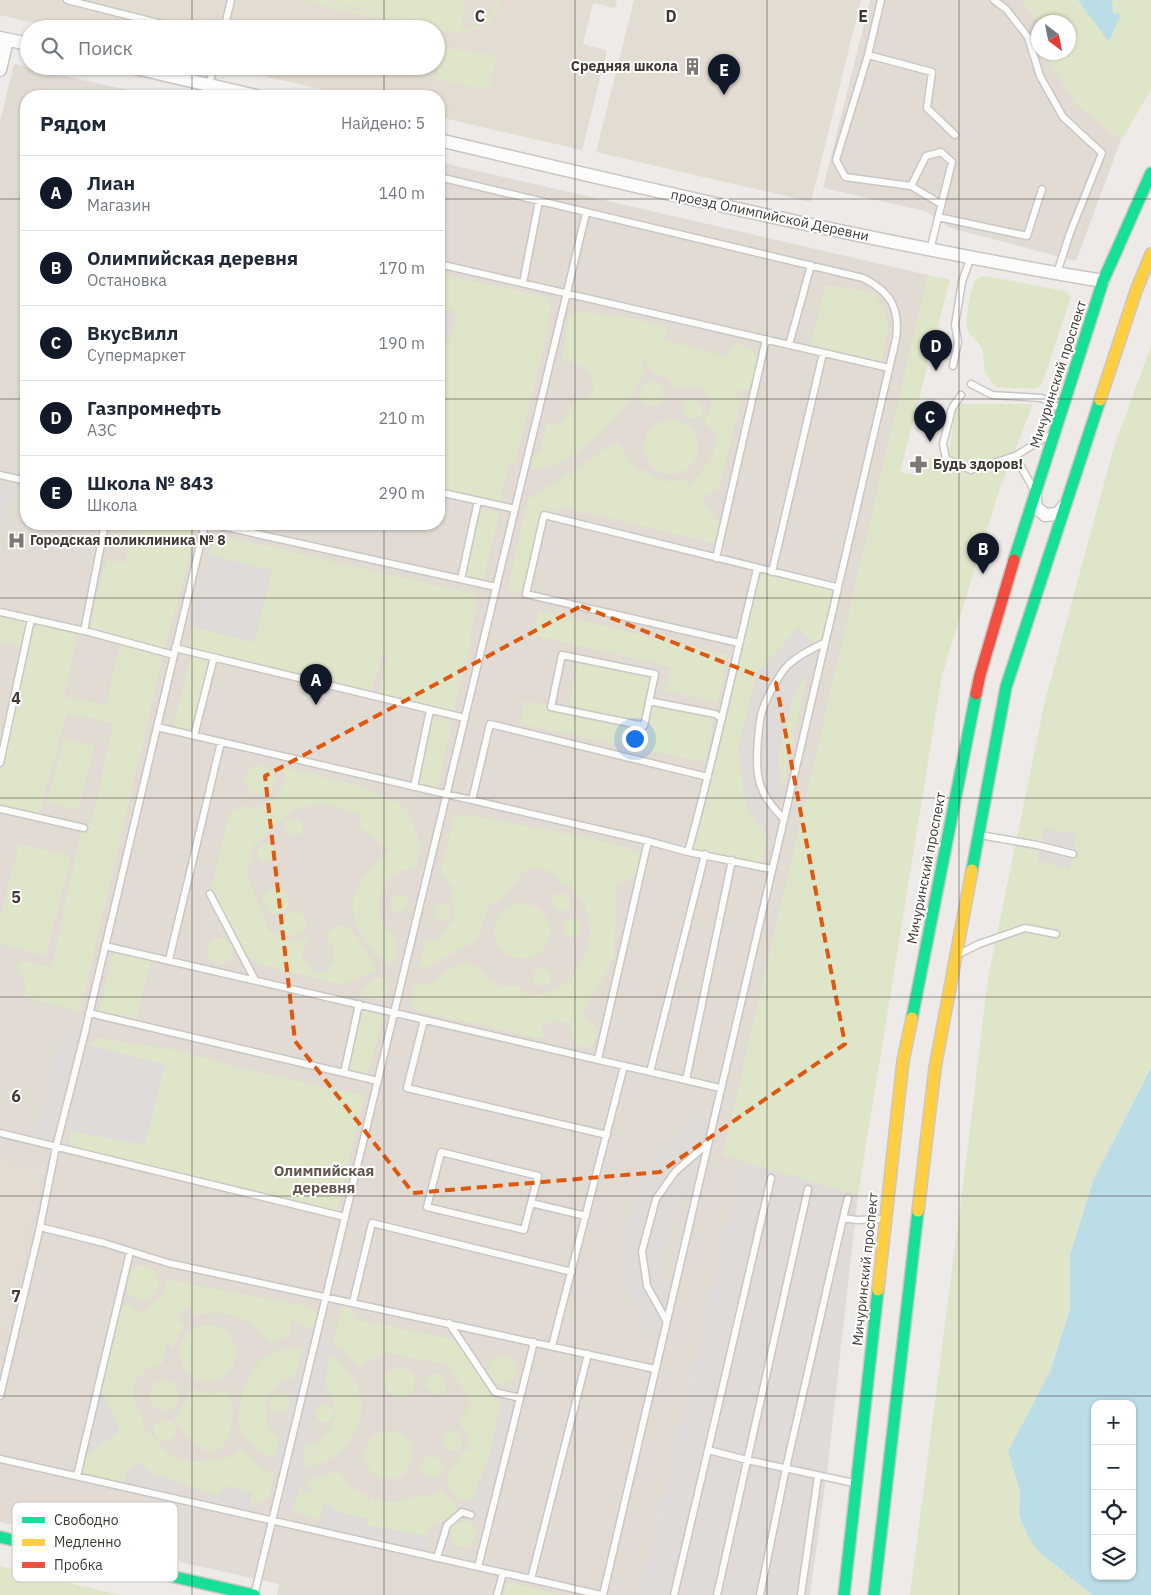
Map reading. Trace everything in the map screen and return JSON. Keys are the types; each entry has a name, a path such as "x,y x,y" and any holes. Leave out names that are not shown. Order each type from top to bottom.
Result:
{"main road":[{"name":"Мичуринский проспект","path":"844,1595 903,1061 980,675 1104,281 1151,173"},
{"path":"874,1595 935,1068 1006,686 1136,291 1151,254"},
{"path":"178,1577 256,1595"}],"street":[{"path":"0,70 4,39 20,42"},
{"path":"166,75 230,90"},
{"name":"проезд Олимпийской Деревни","path":"445,141 615,182 930,250 1104,281"},
{"path":"1036,494 1036,507 1046,515 1058,514 1065,504"}],"lane":[{"path":"67,0 146,20"},
{"path":"226,20 231,0"},
{"path":"881,0 868,56 836,160 844,177 911,186 941,204"},
{"path":"994,0 1006,9 1028,37 1040,76 1063,117 1102,153 1070,233 1057,274"},
{"path":"868,56 932,72 927,108 955,135"},
{"path":"209,85 212,75"},
{"path":"911,186 926,156 941,152 952,162 930,250"},
{"path":"0,1458 602,1595 898,325 896,312 884,292 875,284 863,278 445,178"},
{"path":"938,217 1027,236 1042,189"},
{"path":"523,283 539,201"},
{"path":"256,1595 272,1520 586,213"},
{"path":"953,366 958,342 955,325 962,282 970,258"},
{"path":"445,265 889,368"},
{"path":"789,345 811,265"},
{"path":"716,558 766,339"},
{"path":"772,572 822,353"},
{"path":"971,384 992,395 1042,398 1063,410"},
{"path":"961,395 952,408 943,444 946,459 971,470 1016,456 1056,431"},
{"path":"1016,456 1036,494"},
{"path":"0,475 20,480"},
{"path":"445,493 515,509"},
{"path":"461,579 478,501"},
{"path":"739,643 526,594 544,515 757,570 836,588"},
{"path":"84,631 105,530"},
{"path":"0,1396 40,1227 56,1147 204,530"},
{"path":"257,530 496,587"},
{"path":"688,852 708,778 757,570"},
{"path":"0,612 175,651 214,657 465,718"},
{"path":"0,763 31,619"},
{"path":"783,818 769,804 759,780 758,750 761,713 787,666 807,650 824,643"},
{"path":"562,655 655,674 649,701 644,726 551,707 562,655"},
{"path":"194,736 214,657"},
{"path":"649,701 715,714 721,718"},
{"path":"414,787 430,710"},
{"path":"472,800 490,724 708,778"},
{"path":"157,727 648,841 688,852 771,869"},
{"path":"169,960 221,742"},
{"path":"0,809 84,828"},
{"path":"979,834 1072,854"},
{"path":"598,1059 648,841"},
{"path":"650,1072 705,854"},
{"path":"686,1080 732,860"},
{"path":"210,894 254,980"},
{"path":"956,956 979,944 1025,928 1056,934"},
{"path":"105,946 720,1088"},
{"path":"344,1073 359,1004"},
{"path":"89,1013 378,1081"},
{"path":"424,1020 407,1088 606,1135"},
{"path":"552,1346 624,1066"},
{"path":"0,1133 345,1217"},
{"path":"666,1320 647,1286 642,1251 656,1199 675,1172 708,1143"},
{"path":"441,1152 538,1176 531,1203 524,1230 428,1207 441,1152"},
{"path":"674,1595 771,1178"},
{"path":"717,1595 808,1189"},
{"path":"760,1595 786,1468 848,1198"},
{"path":"531,1203 586,1216"},
{"path":"843,1218 857,1220 886,1218"},
{"path":"353,1302 372,1223 572,1272"},
{"path":"40,1227 168,1262 655,1369"},
{"path":"77,1476 130,1252"},
{"path":"448,1323 495,1392 520,1398"},
{"path":"478,1567 534,1342"},
{"path":"531,1579 588,1354"},
{"path":"708,1450 856,1484"},
{"path":"800,1595 818,1476"},
{"path":"437,1558 447,1525 462,1512 471,1515"},
{"path":"496,1595 502,1573"}],"highlighted area":[{"path":"581,606 776,683 845,1044 660,1172 413,1193 295,1041 265,776"}],"shaded area":[{"path":"0,0 617,0 615,8 593,3 583,44 607,51 582,150 445,118 445,90 324,90 260,75 445,75 445,20 21,20 0,15"},
{"path":"634,0 861,0 811,202 596,152"},
{"path":"870,0 1021,0 1033,15 1031,15 1031,60 1050,60 1052,67 1076,103 1121,140 1076,261 950,228 925,211 823,188"},
{"path":"14,64 20,65 20,75 62,75 127,90 20,90 20,530 445,530 445,163 928,275 723,1156 742,1160 640,1595 277,1595 279,1584 178,1562 178,1502 12,1502 12,1525 0,1522 0,122"},
{"path":"0,487 13,489 3,529 0,528"},
{"path":"60,530 104,530 99,556 56,547"},
{"path":"210,555 272,570 254,642 192,627"},
{"path":"798,628 815,646 807,675 794,693 778,758 782,791 767,839 745,802 738,750 757,673"},
{"path":"1045,828 1077,835 1069,869 1037,861"},
{"path":"63,1030 84,1036 81,1049 90,1045 165,1065 145,1145 70,1131 62,1122 56,1147 34,1141"},
{"path":"698,1112 712,1124 701,1171 675,1208 664,1247 663,1276 672,1295 664,1331 647,1333 619,1268 640,1180"},
{"path":"0,1160 44,1171 0,1357"},
{"path":"742,1160 858,1195 827,1471 810,1595 640,1595"},
{"path":"307,1337 333,1344 325,1382 305,1446 299,1488 292,1511 275,1506 283,1469 275,1467 275,1459"},
{"path":"98,1385 120,1431 90,1453 82,1454"},
{"path":"501,1402 518,1405 490,1521 471,1515 473,1500 490,1453"},
{"path":"141,1462 149,1472 176,1481 173,1498 123,1487 129,1469"},
{"path":"226,1486 252,1493 247,1515 214,1507 217,1496"},
{"path":"324,1504 335,1511 368,1519 367,1525 427,1536 422,1555 318,1531"}],"green space":[{"path":"302,0 329,0 344,7 415,20 389,20"},
{"path":"336,0 466,0 460,28 445,25 445,20 420,20 335,3"},
{"path":"497,0 501,0 494,15 484,26 470,32 445,31 445,26 464,29 476,26 489,16"},
{"path":"1021,0 1151,0 1151,90 1121,140 1076,103 1052,67 1050,60 1076,60 1076,15 1033,15"},
{"path":"445,48 496,56 490,90 436,80 437,75 445,75"},
{"path":"445,275 546,297 550,306 546,336 515,465 509,463 499,505 445,493 445,348 458,319 452,310 445,310"},
{"path":"928,275 950,279 900,472 921,476 929,458 949,455 956,404 1033,404 1000,488 942,675 858,1195 723,1156"},
{"path":"985,276 1064,291 1071,297 1040,387 1034,389 997,387 986,372 982,349 969,333 967,326 968,305 973,285 977,279"},
{"path":"825,285 873,292 880,302 885,311 888,328 881,366 810,350"},
{"path":"583,312 636,319 668,328 664,340 726,356 736,343 751,348 760,362 755,387 735,392 741,402 719,487 701,500 722,527 718,544 562,507 544,516 526,594 507,590 528,500 617,442 640,472 645,469 653,476 668,481 683,479 689,485 709,462 715,450 717,434 704,421 711,411 711,399 701,389 675,386 665,376 652,374 644,359 640,381 633,395 623,409 596,438 564,460 532,469 533,456 540,452 547,424 552,425 563,421 572,405 578,400 589,397 594,388 590,376 584,368 575,363 562,360 569,315"},
{"path":"1151,346 1151,1068 1093,1181 1070,1255 1070,1309 1050,1372 1008,1451 1020,1493 1019,1515 1037,1550 1092,1595 910,1595 988,978 1045,701 1114,447"},
{"path":"652,382 657,383 663,389 663,399 657,405 652,406 647,405 641,399 640,394 641,389 647,383"},
{"path":"693,399 700,402 703,409 700,416 693,419 686,416 683,409 686,402"},
{"path":"666,420 676,420 686,424 694,432 698,447 694,462 686,470 676,474 666,474 656,470 648,462 644,452 644,442 648,432 656,424"},
{"path":"477,508 500,512 482,584 461,579"},
{"path":"123,530 190,530 195,536 164,652 80,1012 24,997 26,983 16,970 21,961 52,967 81,832 92,819 114,723 67,713 38,818 0,809 0,763 24,648 0,643 0,612 78,630 64,697 106,705 121,641 89,632 98,589 107,560 125,563 132,532"},
{"path":"214,534 477,595 468,654 453,715 378,697 388,655 382,654 370,695 214,657 194,736 173,731 192,652 188,651 192,627 254,642 272,571 210,555"},
{"path":"757,569 836,587 824,643 815,646 799,628 745,802 767,839 761,867 688,852"},
{"path":"539,611 728,655 717,703 666,691 671,667 533,635"},
{"path":"579,658 655,674 649,701 715,714 705,762 520,724 524,701 568,710"},
{"path":"807,675 782,791 778,759 794,693"},
{"path":"429,717 452,722 437,792 414,787"},
{"path":"64,738 95,746 78,810 47,802"},
{"path":"260,765 271,769 275,780 271,791 260,795 249,791 245,780 249,769"},
{"path":"283,767 361,786 402,805 408,813 421,845 416,867 401,871 391,878 385,884 380,898 379,906 382,921 397,939 393,964 381,958 368,945 358,927 354,914 353,903 361,881 390,850 361,828 359,814 322,804 294,809 253,846 247,876 269,931 296,942 307,937 309,942 303,951 303,960 309,967 319,973 326,970 334,962 334,947 327,938 328,933 340,925 350,928 371,959 376,970 343,985 259,964 246,954 210,894 229,815 243,806 254,809 274,799 284,785"},
{"path":"462,814 589,838 645,853 640,873 627,880 617,882 614,957 582,1016 595,1026 598,1033 592,1046 584,1048 573,1040 568,1022 555,1021 541,1026 544,1039 412,1009 413,987 418,984 427,986 456,965 469,962 481,970 491,982 505,987 517,985 529,996 551,991 569,979 578,968 585,955 589,941 588,913 582,900 571,888 547,870 526,869 502,898 489,906 476,941 419,971 425,943 440,937 453,920 454,902 452,887 441,874 453,819"},
{"path":"294,818 300,821 303,827 300,833 294,836 288,833 285,827 288,821"},
{"path":"266,843 272,846 275,852 272,858 266,861 260,858 257,852 260,846"},
{"path":"19,844 71,856 46,956 0,944 0,919"},
{"path":"276,888 285,892 289,901 285,910 276,914 267,910 263,901 267,892"},
{"path":"561,893 567,896 570,902 567,908 561,911 555,908 552,902 555,896"},
{"path":"399,894 405,897 408,903 405,909 399,912 393,909 390,903 393,897"},
{"path":"442,903 448,906 451,912 448,918 442,921 436,918 433,912 436,906"},
{"path":"522,903 533,905 542,911 548,920 550,931 548,942 542,951 533,957 522,959 511,957 502,951 496,942 494,931 496,920 502,911 511,905"},
{"path":"293,911 302,915 306,924 302,933 293,937 284,933 280,924 284,915"},
{"path":"572,919 578,922 581,928 578,934 572,937 566,934 563,928 566,922"},
{"path":"220,938 229,942 233,951 229,960 220,964 211,960 207,951 211,942"},
{"path":"115,947 152,957 135,1024 98,1015"},
{"path":"542,968 548,971 551,977 548,983 542,986 536,983 533,977 536,971"},
{"path":"377,978 388,978 385,1001 360,996 367,985"},
{"path":"358,1009 384,1016 367,1079 344,1073"},
{"path":"97,1038 181,1051 235,1067 364,1096 336,1215 70,1150 70,1131 145,1145 165,1065 90,1045"},
{"path":"142,1266 154,1271 159,1283 154,1295 142,1300 130,1295 125,1283 130,1271"},
{"path":"167,1280 311,1307 317,1314 315,1325 305,1328 289,1320 291,1333 273,1344 247,1321 233,1315 219,1313 197,1315 190,1307 176,1316 185,1328 180,1333 173,1348 166,1341 163,1363 147,1369 137,1378 133,1392 144,1427 166,1451 175,1458 193,1463 230,1457 242,1448 264,1471 274,1472 269,1495 262,1501 250,1503 252,1493 226,1487 217,1496 149,1472 123,1487 77,1476 116,1310 129,1303 141,1315 164,1293"},
{"path":"341,1307 350,1308 357,1320 455,1340 495,1400 501,1402 490,1453 473,1500 458,1498 447,1485 448,1472 463,1452 474,1448 468,1446 467,1435 460,1425 460,1419 472,1403 449,1365 383,1352 360,1367 348,1354 333,1344"},
{"path":"208,1325 219,1327 228,1333 234,1342 236,1353 234,1364 228,1373 219,1379 208,1381 197,1379 188,1373 182,1364 180,1353 182,1342 188,1333 197,1327"},
{"path":"303,1347 295,1376 275,1387 267,1402 266,1410 269,1426 280,1439 275,1459 256,1448 241,1433 239,1414 243,1391 253,1370 266,1356 274,1352"},
{"path":"502,1356 512,1360 516,1370 512,1380 502,1384 492,1380 488,1370 492,1360"},
{"path":"329,1357 334,1357 342,1365 356,1384 361,1404 359,1422 351,1439 339,1453 324,1462 302,1468 305,1446 320,1440 330,1429 335,1414 333,1398 325,1385"},
{"path":"400,1368 406,1369 414,1377 414,1389 406,1397 400,1398 394,1397 386,1389 385,1383 386,1377 394,1369"},
{"path":"433,1373 441,1376 446,1382 445,1389 440,1396 427,1389 424,1383 428,1376"},
{"path":"164,1380 175,1384 179,1395 175,1406 164,1410 153,1406 149,1395 153,1384"},
{"path":"190,1389 208,1394 226,1390 231,1396 231,1428 224,1446 220,1449 207,1451 197,1446 175,1418 185,1403 186,1394"},
{"path":"280,1393 287,1396 290,1403 287,1410 280,1413 273,1410 270,1403 273,1396"},
{"path":"324,1404 330,1407 333,1413 330,1419 324,1422 318,1419 315,1413 318,1407"},
{"path":"165,1419 173,1422 176,1430 173,1438 165,1441 157,1438 154,1430 157,1422"},
{"path":"389,1431 398,1433 406,1438 411,1446 413,1455 411,1464 406,1472 398,1477 389,1479 380,1477 372,1472 367,1464 365,1455 367,1446 372,1438 380,1433"},
{"path":"449,1431 457,1431 463,1437 463,1445 457,1451 449,1451 443,1445 443,1437"},
{"path":"432,1456 440,1459 443,1467 440,1475 432,1478 424,1475 421,1467 424,1459"},
{"path":"338,1471 349,1486 366,1495 370,1504 371,1496 385,1503 431,1496 442,1490 456,1506 458,1515 429,1528 427,1536 367,1525 367,1519 335,1511 324,1504 320,1520 292,1511 299,1488 313,1493 309,1486 310,1480"},
{"path":"463,1521 472,1525 476,1534 472,1543 463,1547 454,1543 450,1534 454,1525"},
{"path":"0,1566 12,1569 12,1582 66,1582 119,1595 0,1595"},
{"path":"506,1582 563,1595 503,1595"}],"water":[{"path":"1078,0 1112,0 1113,13 1121,14 1109,42"},
{"path":"1151,1068 1151,1595 1092,1595 1037,1550 1027,1534 1019,1515 1020,1492 1008,1451 1050,1372 1070,1309 1070,1255 1093,1181"}],"traffic: fast":[{"path":"1014,560 1103,281 1151,173"},
{"path":"972,870 1006,687 1100,400"},
{"path":"912,1018 976,694"},
{"path":"874,1595 918,1211"},
{"path":"844,1595 878,1290"},
{"path":"0,1537 12,1540"},
{"path":"178,1578 254,1595"}],"traffic: slow":[{"path":"1100,400 1136,291 1151,254"},
{"path":"918,1211 935,1068 972,870"},
{"path":"878,1290 903,1061 912,1018"}],"traffic: jam":[{"path":"976,694 1014,560"}],"place":[{"name":"Средняя школа","path":"692,66"},
{"name":"Школа № 843","path":"724,95"},
{"name":"Газпромнефть","path":"936,371"},
{"name":"ВкусВилл","path":"930,442"},
{"name":"Будь здоров!","path":"919,464"},
{"name":"Городская поликлиника № 8","path":"16,540"},
{"name":"Олимпийская деревня","path":"983,574"},
{"name":"Лиан","path":"316,705"}],"district":[{"name":"Олимпийская деревня","path":"324,1180"}]}
